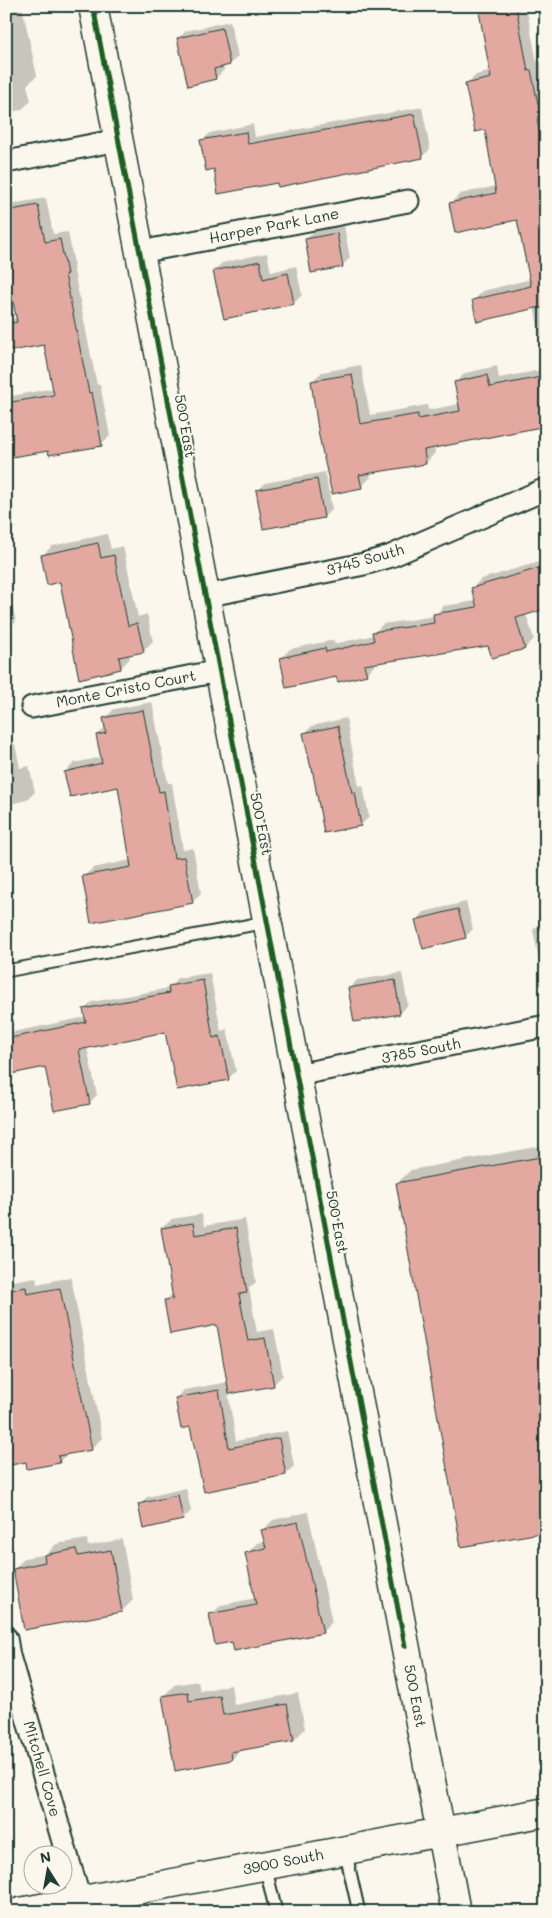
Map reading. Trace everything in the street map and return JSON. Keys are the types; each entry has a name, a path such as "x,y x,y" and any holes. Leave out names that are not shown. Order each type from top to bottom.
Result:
{"street":[{"name":"500 East","path":"93,6 456,1912"},
{"path":"6,162 118,140"},
{"name":"Harper Park Lane","path":"140,252 408,201"},
{"name":"3745 South","path":"205,596 364,564 391,556 546,489"},
{"name":"Monte Cristo Court","path":"32,707 219,671"},
{"name":"3785 South","path":"296,1075 546,1026"},
{"name":"Mitchell Cove","path":"6,1638 81,1906"},
{"name":"3900 South","path":"20,1912 81,1906 265,1865 546,1812"}],"lane":[{"path":"6,971 267,922"},
{"path":"345,1850 359,1912"},
{"path":"265,1865 276,1912"}],"building":[{"path":"478,6 516,6 528,71 531,70 541,118 537,119 546,166 546,308 536,308 477,322 472,300 531,286 517,220 455,233 449,203 496,193 485,130 475,132 465,84 491,78"},
{"path":"222,28 230,65 214,69 216,79 188,86 177,38"},
{"path":"414,114 423,158 278,187 277,183 218,194 214,169 206,171 200,140 246,132 248,144"},
{"path":"38,205 45,242 60,239 67,274 65,274 89,393 92,392 102,446 49,455 48,451 6,458 6,403 54,395 44,345 11,351 6,326 6,324 17,322 6,264 6,211"},
{"path":"337,233 343,267 311,273 305,239"},
{"path":"260,261 263,279 288,273 294,304 224,319 213,271"},
{"path":"352,374 360,424 418,414 418,419 460,411 454,382 487,375 490,387 546,376 546,426 424,450 426,464 359,475 362,488 332,494 319,436 311,381"},
{"path":"317,479 324,518 263,529 256,490"},
{"path":"98,543 101,558 114,555 128,626 137,623 144,652 119,657 121,669 79,679 60,582 47,585 41,555"},
{"path":"546,566 546,609 516,618 525,649 492,658 488,646 364,665 367,675 338,682 336,677 286,688 280,658 325,648 326,652 374,641 372,632 434,623 433,614 477,607 471,588"},
{"path":"143,710 159,792 164,791 174,858 184,857 193,903 91,923 82,876 131,867 118,787 70,797 64,772 102,763 96,735 106,733 103,718"},
{"path":"338,726 352,793 355,792 361,826 324,833 312,768 303,733"},
{"path":"458,909 466,938 423,949 415,920"},
{"path":"203,980 213,1038 220,1036 229,1080 177,1090 165,1032 79,1050 90,1104 54,1111 45,1067 11,1074 6,1053 6,1039 86,1022 83,1009 169,993 168,986"},
{"path":"395,980 400,1014 354,1022 348,988"},
{"path":"546,1156 546,1532 461,1547 396,1183"},
{"path":"193,1223 195,1235 236,1228 247,1293 239,1294 248,1341 265,1338 274,1386 229,1394 217,1325 170,1334 164,1300 173,1299 161,1228"},
{"path":"26,1287 27,1294 60,1288 92,1450 58,1456 60,1463 27,1469 26,1462 6,1466 6,1291"},
{"path":"219,1390 229,1448 279,1438 286,1475 204,1492 190,1427 181,1429 175,1398"},
{"path":"178,1495 183,1520 143,1529 138,1504"},
{"path":"298,1522 323,1633 234,1651 232,1642 215,1645 209,1614 256,1605 245,1553 266,1548 261,1530"},
{"path":"76,1549 78,1556 111,1550 122,1612 24,1630 13,1569 45,1562 44,1555"},
{"path":"188,1692 189,1701 220,1696 223,1715 287,1704 294,1741 231,1752 232,1760 175,1771 162,1696"}],"cycle path":[{"path":"93,6 405,1646"}]}
